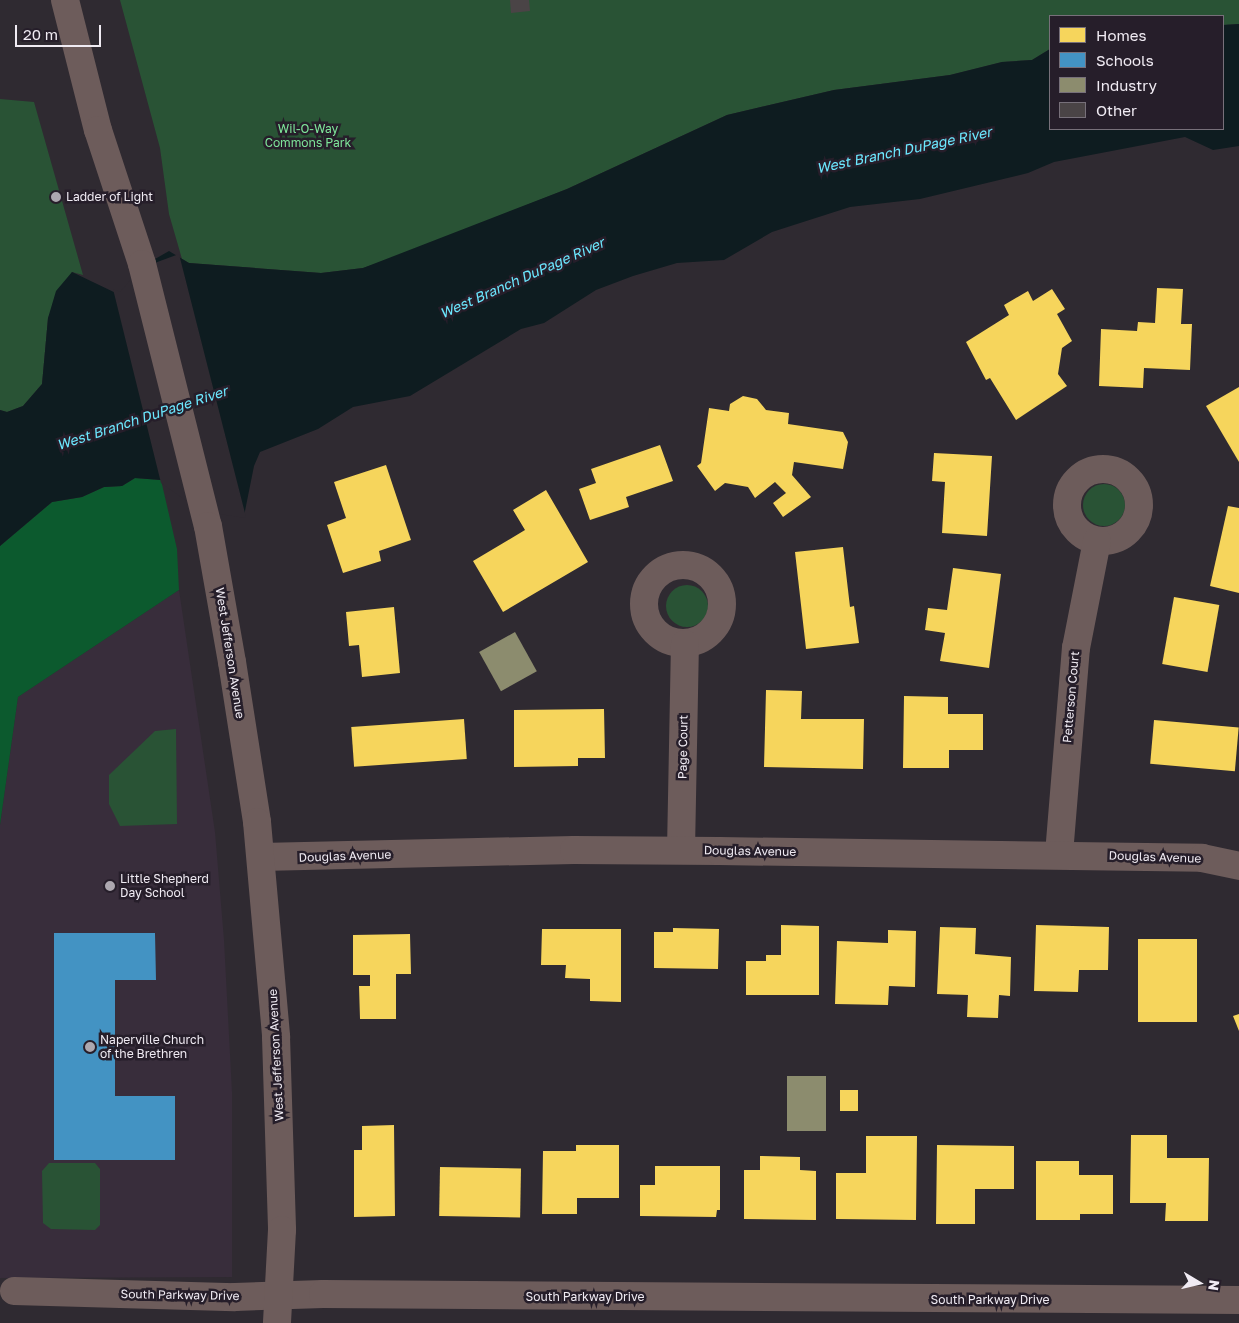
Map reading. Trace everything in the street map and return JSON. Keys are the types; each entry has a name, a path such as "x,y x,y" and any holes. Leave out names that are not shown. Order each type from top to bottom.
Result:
{"street":[{"name":"West Jefferson Avenue","path":"66,0 98,130 142,264 208,526 234,671 261,857 276,1037 281,1145 277,1323"},
{"name":"Petterson Court","path":"1059,854 1076,648 1097,540"},
{"name":"Page Court","path":"681,850 685,644"},
{"name":"Douglas Avenue","path":"261,857 681,850 1059,854 1202,858 1239,866"},
{"name":"South Parkway Drive","path":"14,1291 1156,1312 1239,1300"}],"shaded area":[{"name":"Little Shepherd Day School","path":"179,590 215,832 224,940 232,1092 232,1277 0,1278 0,825 18,697"}],"green space":[{"name":"Wil-O-Way Commons Park","path":"120,0 1239,0 1239,24 1224,25 1224,15 1049,15 1049,50 1032,60 1002,62 950,75 834,90 727,115 567,189 399,256 363,268 321,273 189,263 182,259 169,214 160,148"},
{"path":"0,99 34,102 83,275 72,272 48,318 42,384 23,406 7,412 0,410"},
{"path":"135,478 161,480 177,549 179,590 18,697 0,825 0,546 52,502 82,497 104,487 122,486"},
{"path":"1104,484 1119,490 1125,505 1119,520 1104,526 1089,520 1083,505 1089,490"},
{"path":"687,585 702,591 708,606 702,621 687,627 672,621 666,606 672,591"},
{"path":"176,729 177,824 120,826 109,804 109,775 155,731"},
{"path":"49,1163 95,1163 100,1169 100,1225 95,1230 51,1229 43,1223 42,1171"}],"water":[{"name":"West Branch DuPage River","path":"1239,24 1239,146 1213,150 1185,137 1054,162 1028,173 920,199 850,207 772,232 724,260 677,263 633,276 596,290 544,323 521,329 410,396 353,407 318,429 260,452 254,466 244,516 161,480 135,478 122,486 104,487 82,497 52,502 0,546 0,410 7,412 23,406 42,384 48,318 56,291 72,272 120,295 148,263 169,251 189,263 321,273 363,268 567,189 727,115 834,90 950,75 1002,62 1032,60 1049,50 1049,130 1224,130 1224,25"}],"pier":[{"path":"179,254 245,518 201,511 161,483 113,289 120,292 141,268"}],"building: Homes":[{"path":"1157,288 1183,289 1181,324 1192,324 1190,370 1144,368 1143,388 1099,386 1101,329 1137,331 1138,322 1155,323"},
{"path":"1052,289 1065,309 1057,314 1072,341 1062,348 1058,374 1067,386 1016,420 990,378 986,380 966,342 1009,315 1004,305 1028,291 1033,301"},
{"path":"1239,387 1239,462 1206,406"},
{"path":"743,396 757,399 766,410 789,413 788,424 843,432 848,442 843,469 794,462 792,475 811,497 783,517 773,503 786,493 775,482 755,498 748,487 725,483 715,491 697,466 701,463 709,408 729,411 730,404"},
{"path":"660,445 673,481 626,497 629,507 590,520 579,489 596,483 591,469"},
{"path":"934,453 992,456 987,536 942,533 945,482 932,481"},
{"path":"386,465 411,540 379,551 381,561 343,573 327,525 346,518 334,482"},
{"path":"546,490 588,562 503,612 473,561 525,530 513,510"},
{"path":"1228,506 1239,508 1239,593 1210,586"},
{"path":"843,547 850,607 854,606 859,643 806,649 795,552"},
{"path":"953,568 1001,574 989,668 940,661 945,633 925,630 928,608 947,610"},
{"path":"1174,597 1219,605 1207,672 1162,664"},
{"path":"394,607 400,673 362,677 359,645 349,646 346,612"},
{"path":"766,690 802,691 801,719 864,719 863,769 764,767"},
{"path":"904,696 948,697 948,714 983,714 983,750 949,750 949,768 903,768"},
{"path":"604,709 605,758 578,758 578,766 514,767 514,710"},
{"path":"464,719 467,759 354,767 351,727"},
{"path":"1154,720 1239,727 1235,771 1150,764"},
{"path":"781,925 819,926 819,995 746,995 746,961 766,961 766,955 781,955"},
{"path":"1036,925 1109,927 1108,970 1079,970 1078,992 1034,991"},
{"path":"940,927 976,928 975,954 1011,957 1010,996 999,995 998,1018 967,1017 968,995 937,994"},
{"path":"673,928 719,929 718,969 654,968 654,932 673,932"},
{"path":"542,929 621,929 621,1002 590,1001 590,979 565,978 566,965 541,965"},
{"path":"888,930 916,931 915,987 889,986 888,1005 835,1004 837,941 888,943"},
{"path":"410,934 411,974 396,974 396,1019 360,1019 359,986 370,986 370,975 353,975 353,935"},
{"path":"1138,939 1197,939 1197,1022 1138,1022"},
{"path":"1239,1014 1239,1031 1233,1016"},
{"path":"840,1090 858,1090 858,1111 840,1111"},
{"path":"394,1125 395,1216 354,1217 354,1150 362,1150 362,1126"},
{"path":"1131,1135 1167,1135 1167,1158 1209,1158 1208,1221 1165,1221 1166,1203 1130,1203"},
{"path":"866,1136 917,1136 916,1220 836,1219 836,1173 866,1173"},
{"path":"576,1145 619,1145 619,1198 577,1198 577,1214 542,1214 543,1151 576,1151"},
{"path":"937,1145 1014,1146 1014,1189 975,1189 975,1224 936,1224"},
{"path":"760,1156 800,1157 800,1170 816,1171 816,1220 744,1219 744,1170 760,1170"},
{"path":"1036,1161 1079,1161 1079,1175 1113,1175 1113,1214 1080,1214 1080,1220 1036,1220"},
{"path":"655,1166 720,1166 720,1210 717,1210 716,1217 640,1216 640,1185 655,1185"},
{"path":"440,1167 521,1168 520,1217 439,1216"}],"building: Schools":[{"path":"54,933 155,933 156,980 115,980 115,1096 175,1096 175,1160 54,1160"}],"building: Industry":[{"path":"515,632 537,671 501,691 479,652"},
{"path":"787,1076 826,1076 826,1131 787,1131"}],"building: Other":[{"path":"510,0 529,0 530,11 511,13"}],"place":[{"name":"Ladder of Light","path":"56,197"},
{"name":"Little Shepherd Day School","path":"110,886"},
{"name":"Naperville Church of the Brethren","path":"90,1047"}]}
